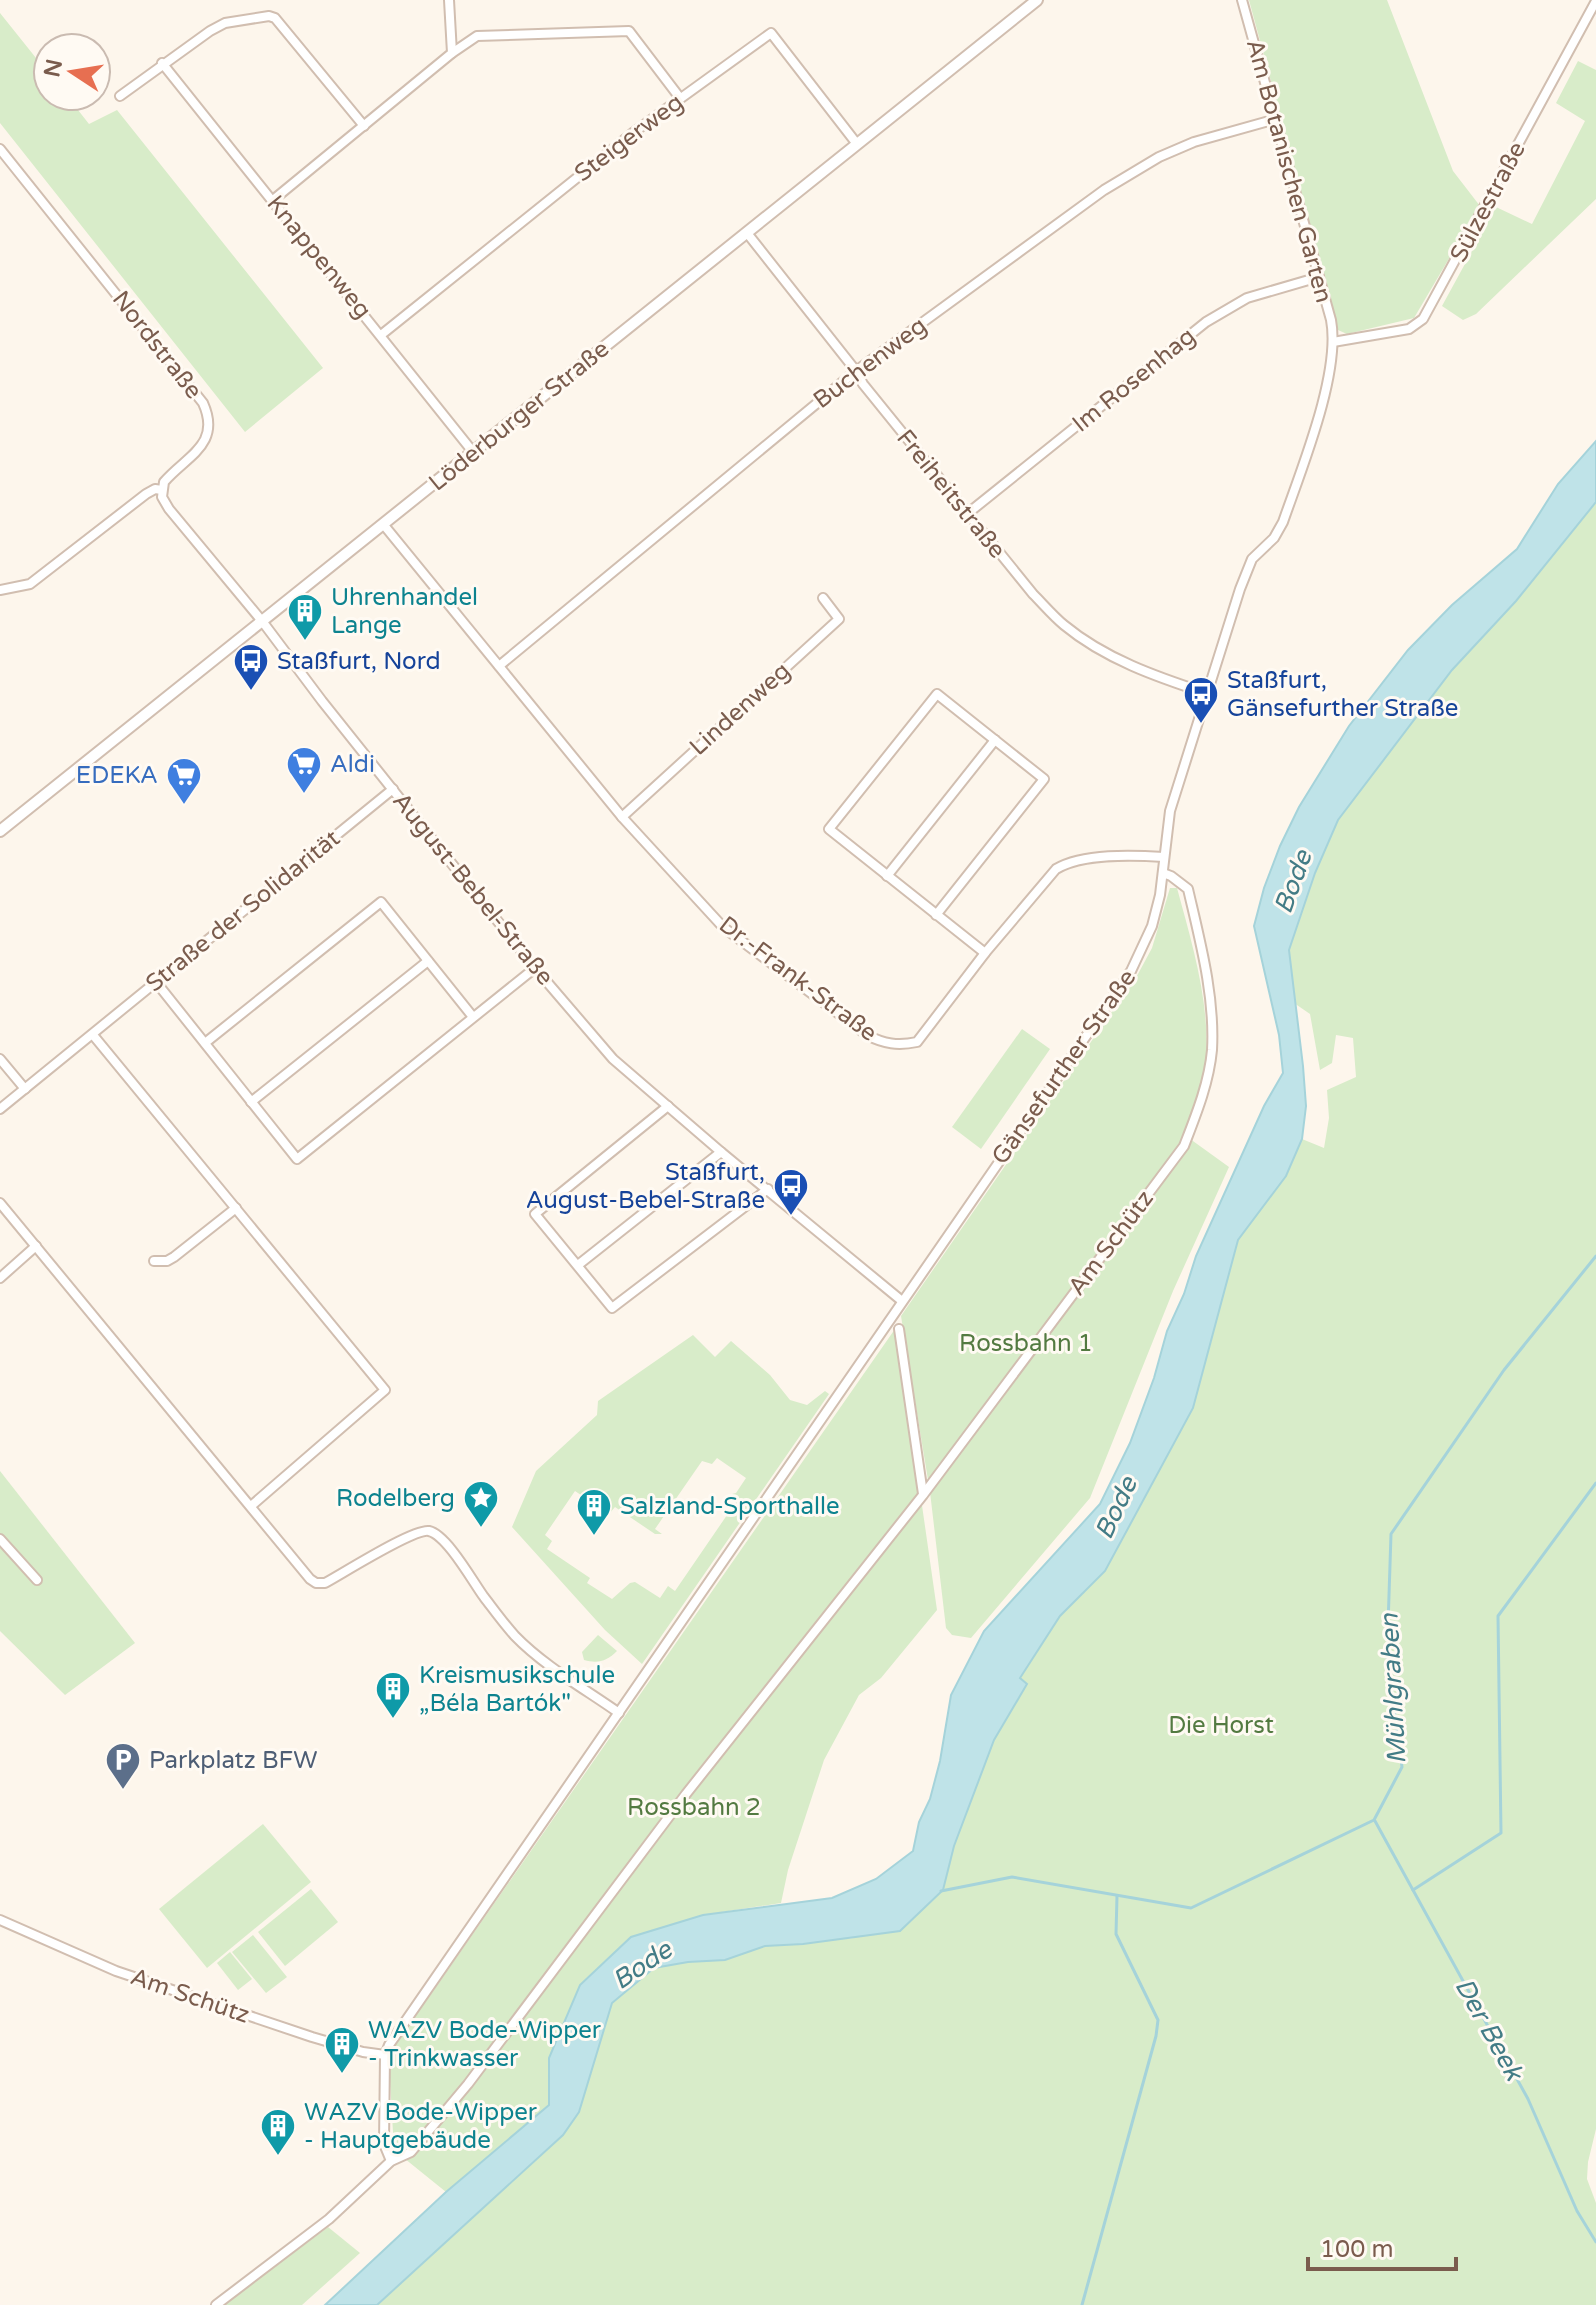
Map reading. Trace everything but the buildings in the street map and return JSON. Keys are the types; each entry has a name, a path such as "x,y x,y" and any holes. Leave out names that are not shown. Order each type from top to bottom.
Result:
{"street":[{"path":"449,0 452,53"},
{"name":"Löderburger Straße","path":"0,831 1037,0"},
{"name":"Am Botanischen Garten","path":"1242,0 1319,277 1333,342"},
{"name":"Sülzestraße","path":"1333,342 1409,329 1423,319 1596,1"},
{"path":"120,96 162,63 225,23 269,16 275,18 364,126"},
{"path":"273,200 452,53 477,36 629,31 680,98"},
{"name":"Steigerweg","path":"381,335 496,240 680,98 771,33 857,144"},
{"name":"Knappenweg","path":"162,63 473,452"},
{"name":"Buchenweg","path":"499,666 856,371 1104,190 1159,157 1194,142 1276,119"},
{"name":"Nordstraße","path":"0,149 203,403 209,421 204,442 164,482 162,490"},
{"name":"Freiheitstraße","path":"747,233 863,384 1033,594 1064,625 1110,655 1159,677 1206,693"},
{"name":"Im Rosenhag","path":"967,514 1206,322 1247,298 1319,277"},
{"name":"Gänsefurther Straße","path":"385,2055 1138,960 1152,926 1163,873 1170,811 1206,693 1248,567 1283,522 1327,388 1333,342"},
{"path":"0,590 30,584 155,489 162,490 162,497 169,509 262,621"},
{"name":"Dr.-Frank-Straße","path":"383,524 622,817 723,927 880,1042 904,1045 917,1042 1048,875 1067,862 1164,857"},
{"name":"Lindenweg","path":"622,817 839,619 823,598"},
{"name":"August-Bebel-Straße","path":"262,621 535,968 613,1059 902,1301"},
{"path":"936,915 1044,779 937,694 829,829 936,915 985,953"},
{"path":"887,876 995,740"},
{"name":"Straße der Solidarität","path":"0,1109 393,789"},
{"name":"Am Schütz","path":"216,2305 329,2219 391,2161 411,2152 468,2084 686,1794 923,1495 1184,1146 1201,1103 1212,1052 1211,1010 1188,889 1179,880 1163,873"},
{"path":"205,1043 381,902 473,1017"},
{"path":"251,1102 428,961"},
{"path":"156,982 297,1159 535,968"},
{"path":"93,1035 385,1390 251,1506"},
{"path":"0,1059 25,1089"},
{"path":"668,1106 535,1214 612,1308 768,1189"},
{"path":"578,1265 721,1152"},
{"path":"0,1203 310,1579 325,1583 409,1537 430,1531 439,1536 454,1554 514,1634 619,1713"},
{"path":"154,1261 167,1261 174,1257 236,1208"},
{"path":"0,1278 36,1246"},
{"path":"899,1329 923,1495"},
{"path":"0,1539 37,1580"},
{"name":"Am Schütz","path":"0,1920 116,1971 312,2037 385,2055"},
{"path":"385,2055 384,2144 391,2161"}],"green space":[{"path":"1249,0 1387,0 1453,171 1480,206 1414,318 1347,334 1338,330"},
{"path":"0,13 32,53 32,112 80,112 89,124 117,110 323,368 245,432 0,123"},
{"path":"1578,61 1596,70 1596,199 1476,314 1463,320 1442,306 1496,207 1532,224 1585,121 1556,103"},
{"name":"Die Horst","path":"1596,502 1596,2129 1587,2179 1596,2203 1596,2305 377,2305 563,2135 579,2112 612,2003 655,1968 725,1960 765,1946 854,1938 943,1890 954,1846 994,1740 1027,1684 1019,1678 1060,1616 1105,1571 1193,1408 1238,1240 1286,1176 1302,1139 1324,1148 1329,1118 1327,1090 1356,1077 1353,1038 1336,1035 1332,1063 1320,1070 1310,1014 1294,1003 1289,950 1315,873 1338,820 1452,670 1516,601"},
{"name":"Rossbahn 1","path":"1170,888 1177,888 1197,967 1206,1020 1205,1074 1199,1105 1186,1136 1229,1167 1173,1291 1090,1498 971,1638 952,1635 946,1628 930,1492 901,1316 1138,974 1152,948"},
{"path":"1022,1029 1050,1049 981,1149 952,1127"},
{"name":"Rossbahn 2","path":"895,1329 937,1610 881,1678 859,1695 824,1760 788,1870 781,1903 703,1915 631,1937 580,1985 549,2058 550,2105 446,2192 394,2150 389,2063 392,2050"},
{"path":"693,1335 715,1357 731,1341 770,1375 790,1400 807,1405 825,1391 829,1394 642,1664 605,1630 512,1527 536,1471 597,1415 598,1401","holes":["717,1458 746,1478 732,1494 738,1499 675,1591 668,1586 660,1598 635,1582 612,1599 587,1583 590,1578 547,1549 552,1541 545,1535 575,1491 609,1514 615,1507 655,1534 662,1534 655,1529 702,1461 712,1464"]},
{"path":"0,1471 135,1643 65,1695 0,1631"},
{"path":"598,1635 617,1651 602,1661 584,1660 582,1652"},
{"path":"263,1824 311,1882 207,1968 159,1909"},
{"path":"311,1889 338,1922 285,1966 258,1932"},
{"path":"253,1935 287,1977 266,1993 232,1952"},
{"path":"230,1952 252,1979 238,1990 217,1963"},
{"path":"328,2227 360,2253 302,2305 223,2305"}],"water":[{"name":"Bode","path":"1596,441 1596,502 1516,601 1452,670 1338,820 1315,873 1289,950 1306,1106 1302,1139 1286,1176 1238,1240 1193,1408 1105,1571 1060,1616 1020,1678 1027,1684 994,1740 954,1846 943,1890 900,1931 765,1946 725,1960 654,1968 612,2003 579,2112 563,2135 377,2305 325,2305 446,2192 549,2105 549,2058 580,1985 631,1937 703,1915 832,1898 876,1879 913,1851 919,1822 930,1799 940,1761 951,1695 984,1631 1100,1504 1130,1443 1196,1256 1264,1106 1283,1073 1279,1035 1254,926 1280,846 1299,807 1349,726 1408,650 1452,605 1517,549 1558,484"}],"waterway":[{"name":"Mühlgraben","path":"941,1891 1012,1877 1191,1908 1374,1820 1402,1767 1387,1657 1391,1534 1504,1370 1596,1256"},
{"path":"1413,1890 1501,1833 1498,1616 1596,1483"},
{"name":"Der Beek","path":"1375,1821 1528,2099 1577,2211 1596,2242"},
{"path":"1082,2305 1158,2020 1116,1934 1117,1896"}],"place":[{"name":"Uhrenhandel Lange","path":"305,642"},
{"name":"Staßfurt, Nord","path":"251,692"},
{"name":"Staßfurt, Gänsefurther Straße","path":"1201,725"},
{"name":"Aldi","path":"304,795"},
{"name":"EDEKA","path":"184,806"},
{"name":"Staßfurt, August-Bebel-Straße","path":"791,1217"},
{"name":"Rodelberg","path":"481,1529"},
{"name":"Salzland-Sporthalle","path":"594,1537"},
{"name":"Kreismusikschule „Béla Bartók\"","path":"393,1720"},
{"name":"Parkplatz BFW","path":"123,1791"},
{"name":"WAZV Bode-Wipper - Trinkwasser","path":"342,2075"},
{"name":"WAZV Bode-Wipper - Hauptgebäude","path":"278,2157"}]}
